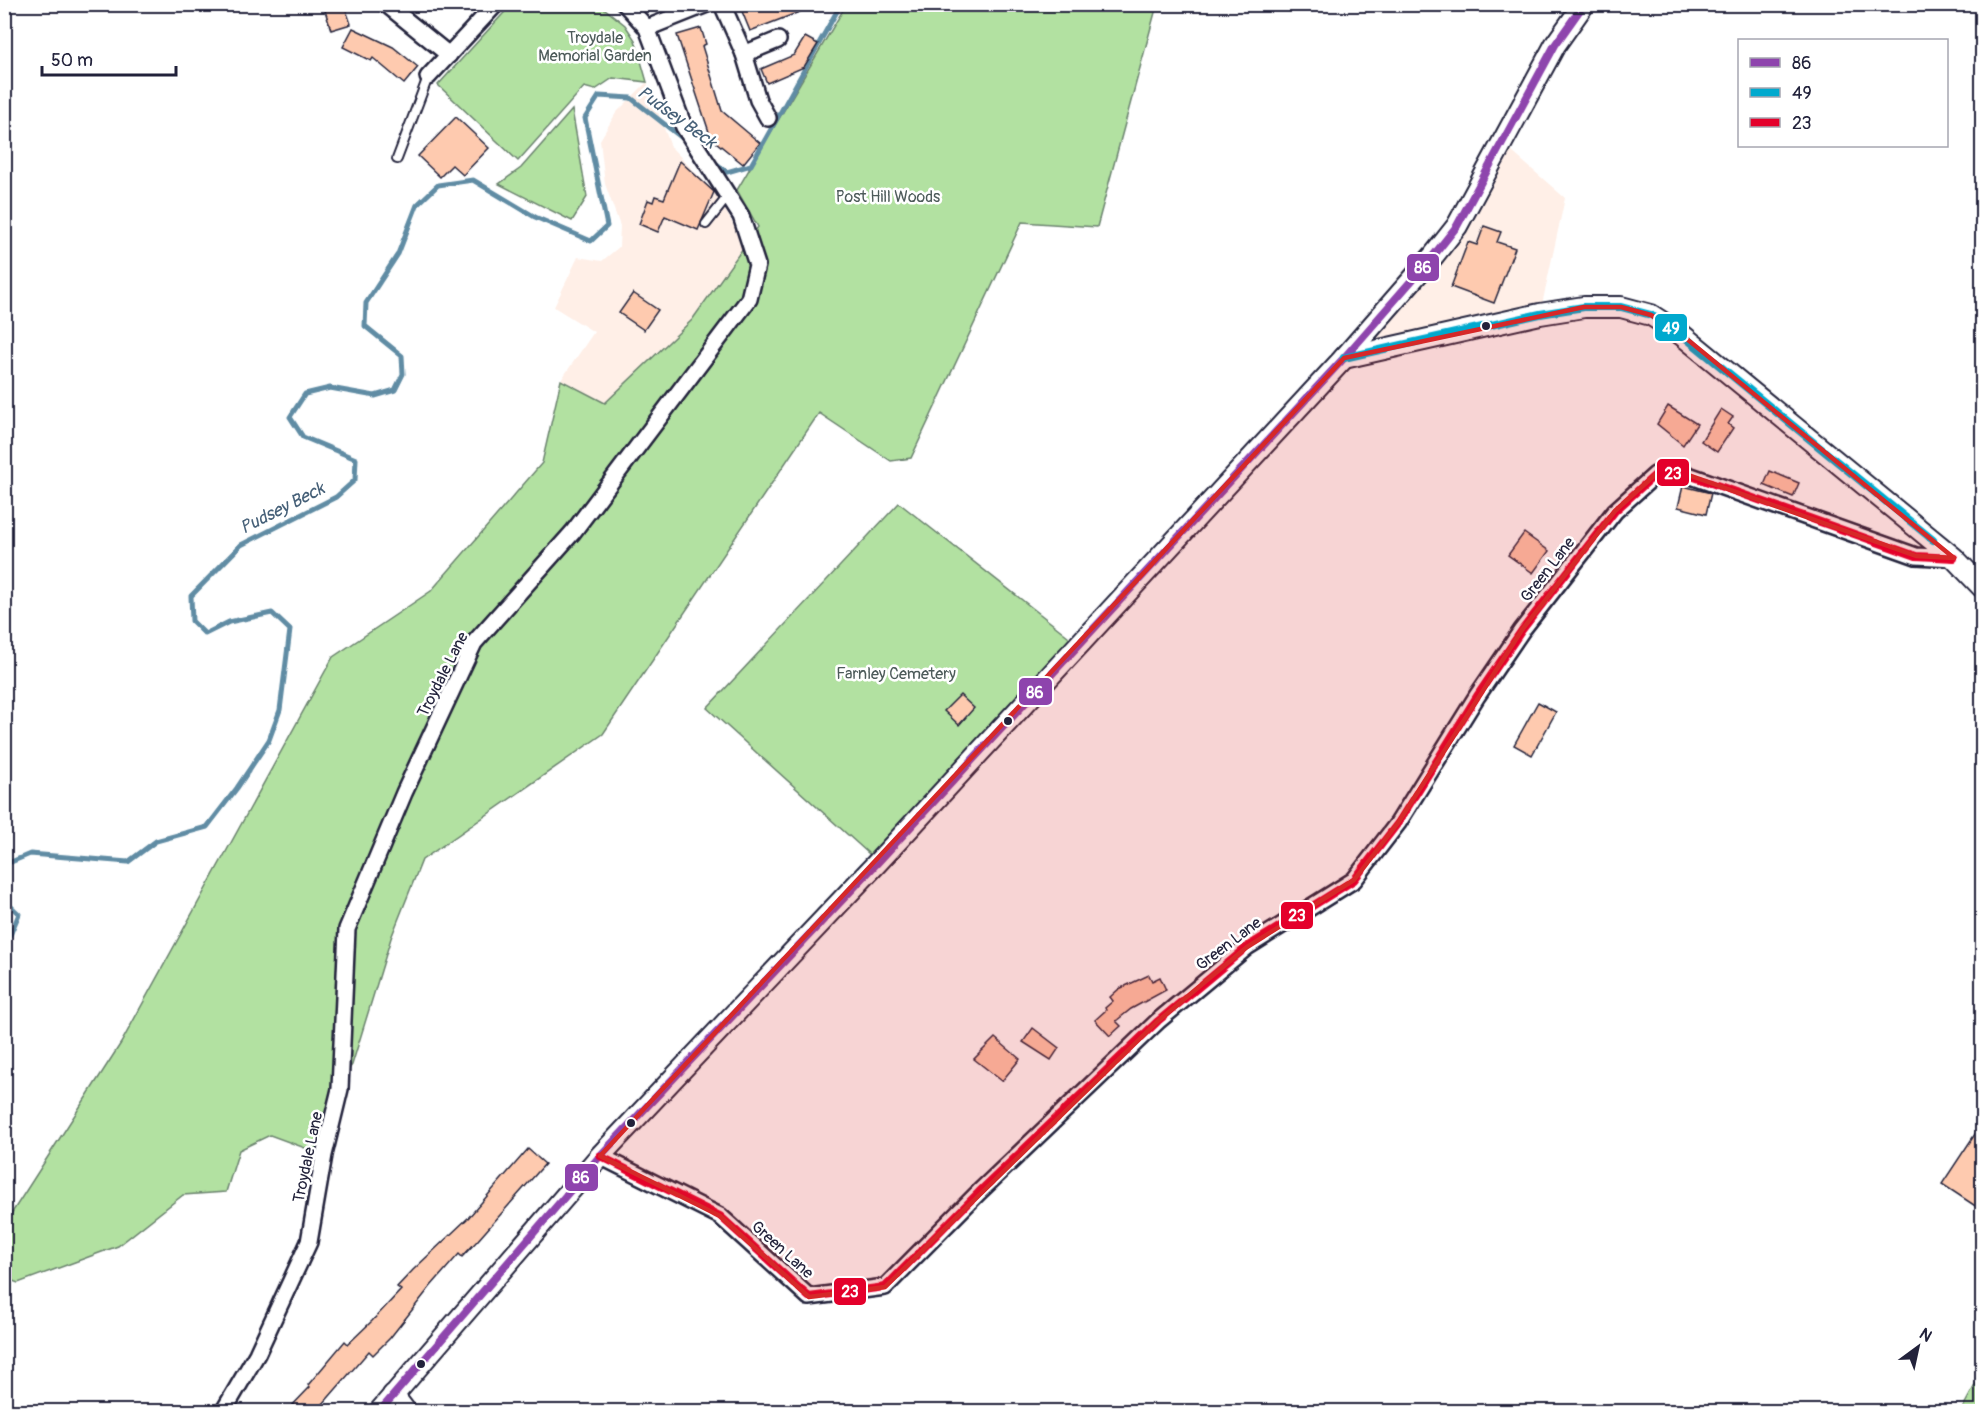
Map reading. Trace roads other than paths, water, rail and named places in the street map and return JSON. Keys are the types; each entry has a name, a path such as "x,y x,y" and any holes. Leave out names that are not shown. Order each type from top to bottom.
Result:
{"street":[{"path":"386,4 449,55"},
{"path":"429,77 496,4"},
{"name":"Troydale Lane","path":"223,1412 257,1354 309,1242 324,1155 340,1089 347,929 404,793 474,644 573,532 749,299 757,266 741,216 684,127 647,28 625,4"},
{"path":"647,28 707,4"},
{"path":"722,4 744,54 758,100 768,118"},
{"path":"379,1412 600,1156 878,862 1344,358 1457,226 1555,45 1584,4"},
{"path":"744,54 778,40"},
{"path":"1344,358 1540,314 1584,307 1621,308 1651,315 1682,335 1954,558 1983,586"},
{"name":"Green Lane","path":"600,1156 720,1216 809,1297 885,1287 979,1191 1158,1021 1247,947 1354,880 1398,823 1477,696 1522,630 1615,511 1655,475 1680,472 1916,556 1954,558"},
{"path":"393,1395 406,1412"}],"lane":[{"path":"397,159 429,77"},
{"path":"706,224 726,190"}],"waterway":[{"name":"Pudsey Beck","path":"713,161 727,172 751,165 841,4"},
{"name":"Pudsey Beck","path":"4,865 30,854 128,862 156,841 207,827 269,740 280,710 290,630 272,613 229,622 205,634 192,621 191,596 241,545 336,497 355,480 356,459 303,437 290,417 305,394 330,388 375,396 395,390 403,374 402,356 365,326 366,303 398,254 417,205 438,185 473,180 535,217 591,241 607,226 585,118 599,96 631,98 686,141"},
{"name":"Pudsey Beck","path":"4,900 19,914 10,935 4,936"}],"park label":[{"name":"Troydale Memorial Garden","path":"595,46"},
{"name":"Post Hill Woods","path":"888,196"},
{"name":"Farnley Cemetery","path":"896,673"}]}
